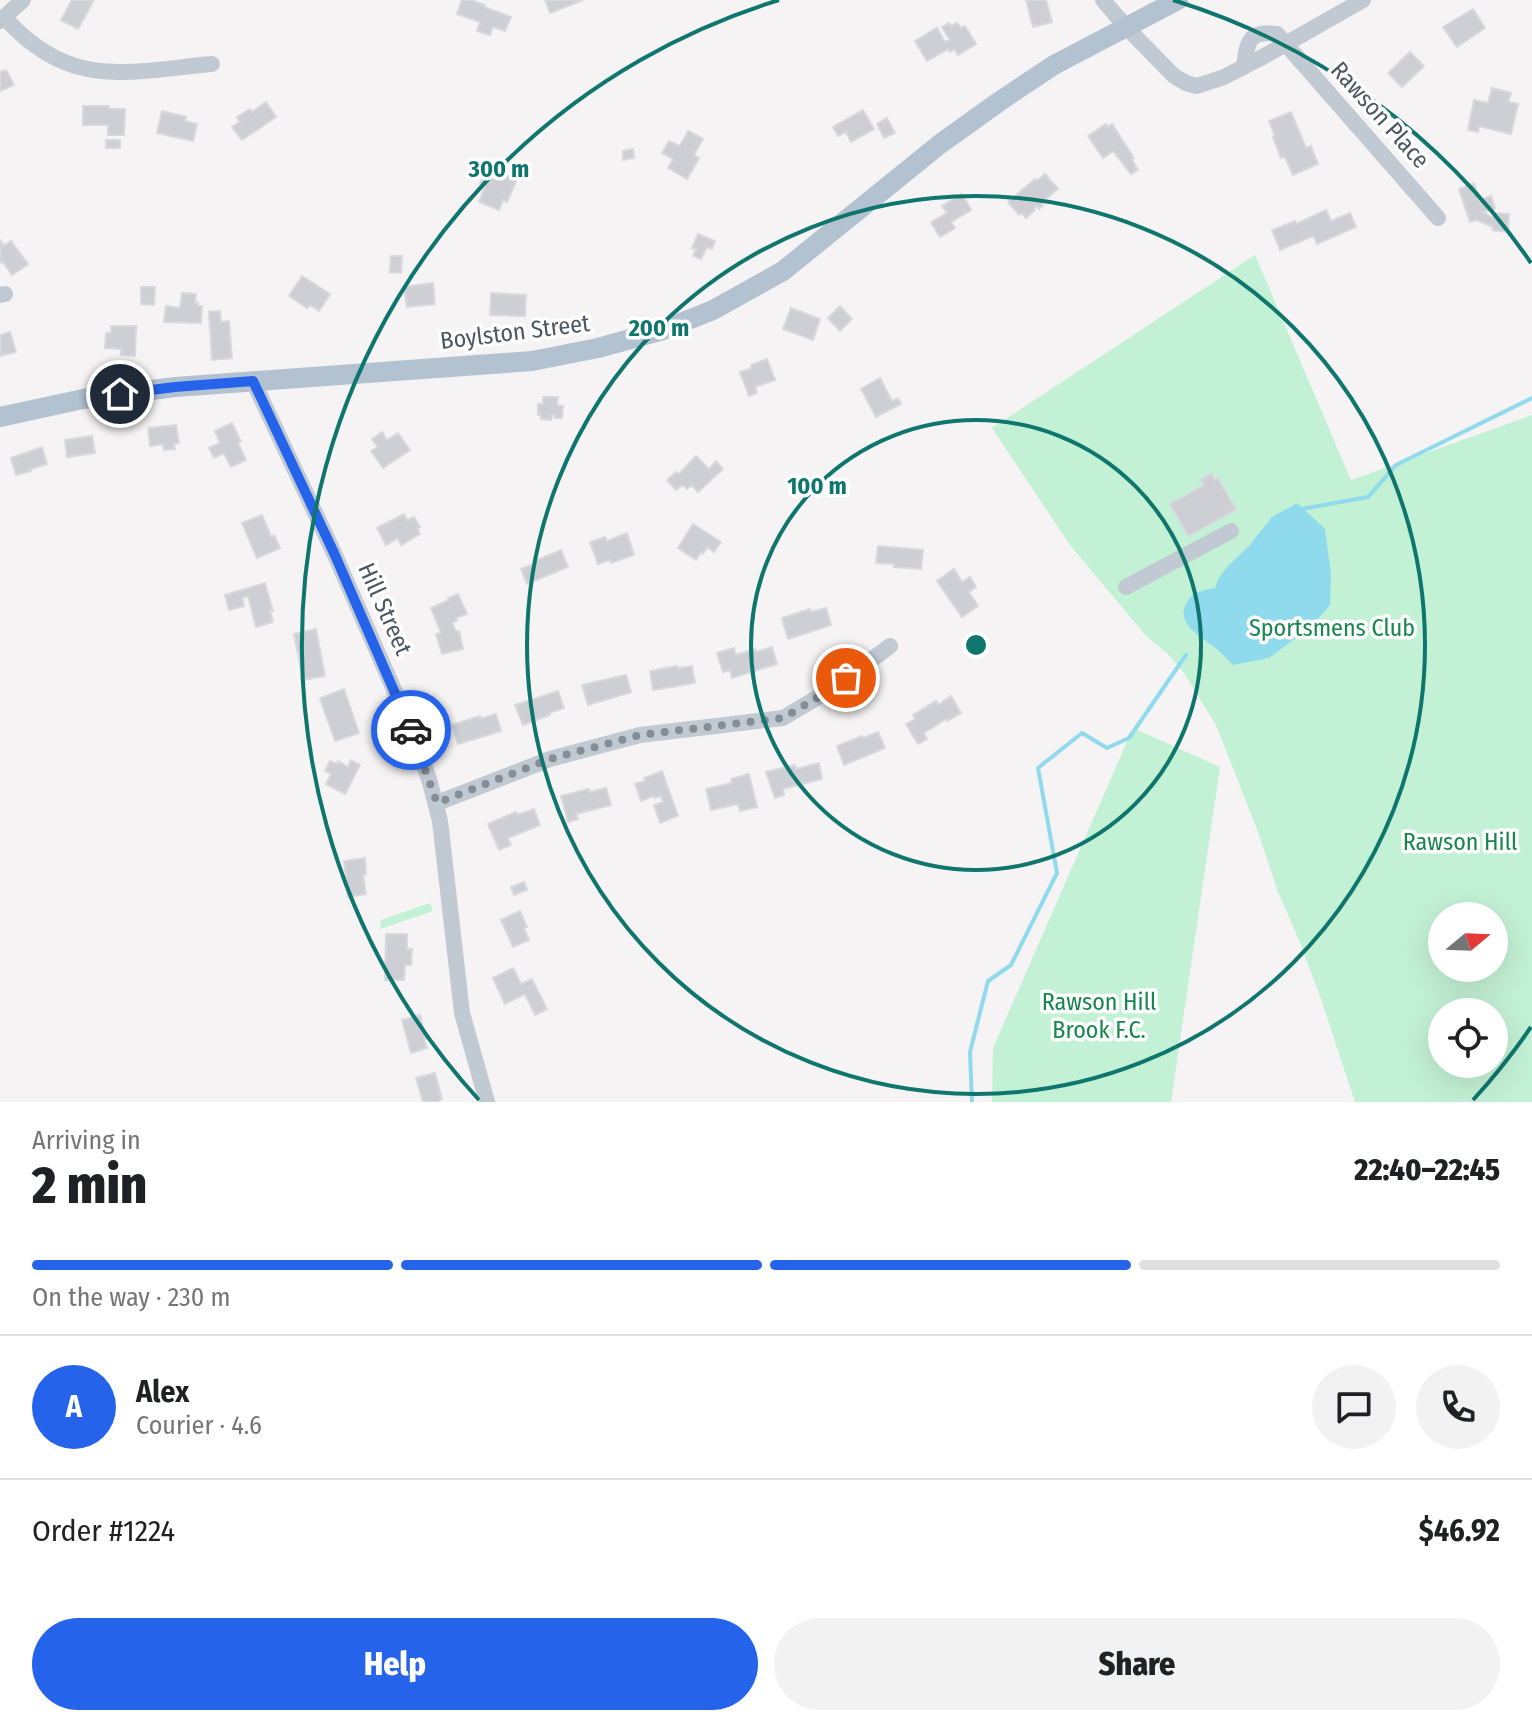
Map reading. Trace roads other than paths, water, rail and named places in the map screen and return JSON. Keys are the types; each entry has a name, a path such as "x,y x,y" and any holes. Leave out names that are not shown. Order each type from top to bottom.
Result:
{"main road":[{"name":"Boylston Street","path":"0,417 92,398 175,387 484,366 543,359 635,339 683,323 783,271 940,144 1054,65 1178,0"}],"street":[{"path":"23,0 3,20 41,50 63,62 88,70 113,73 212,64"},
{"path":"1103,0 1174,76 1197,86 1244,67 1363,0"},
{"name":"Rawson Place","path":"1285,44 1438,218"},
{"name":"Hill Street","path":"253,381 390,679 437,803 462,1013 487,1102"},
{"path":"1126,587 1231,531"},
{"path":"437,803 550,759 640,735 783,718 835,687 890,646"}],"water":[{"path":"1297,503 1325,529 1331,574 1330,605 1312,626 1269,658 1233,665 1186,623 1184,610 1187,602 1192,595 1215,588 1227,567 1272,517"}],"waterway":[{"path":"1302,509 1368,497 1396,465 1532,398"},
{"path":"972,1102 970,1052 988,981 1011,965 1057,873 1038,768 1082,733 1107,748 1129,738 1186,655"}],"park label":[{"name":"Sportsmens Club","path":"1332,628"},
{"name":"Rawson Hill","path":"1460,842"},
{"name":"Rawson Hill Brook F.C.","path":"1099,1016"}]}
